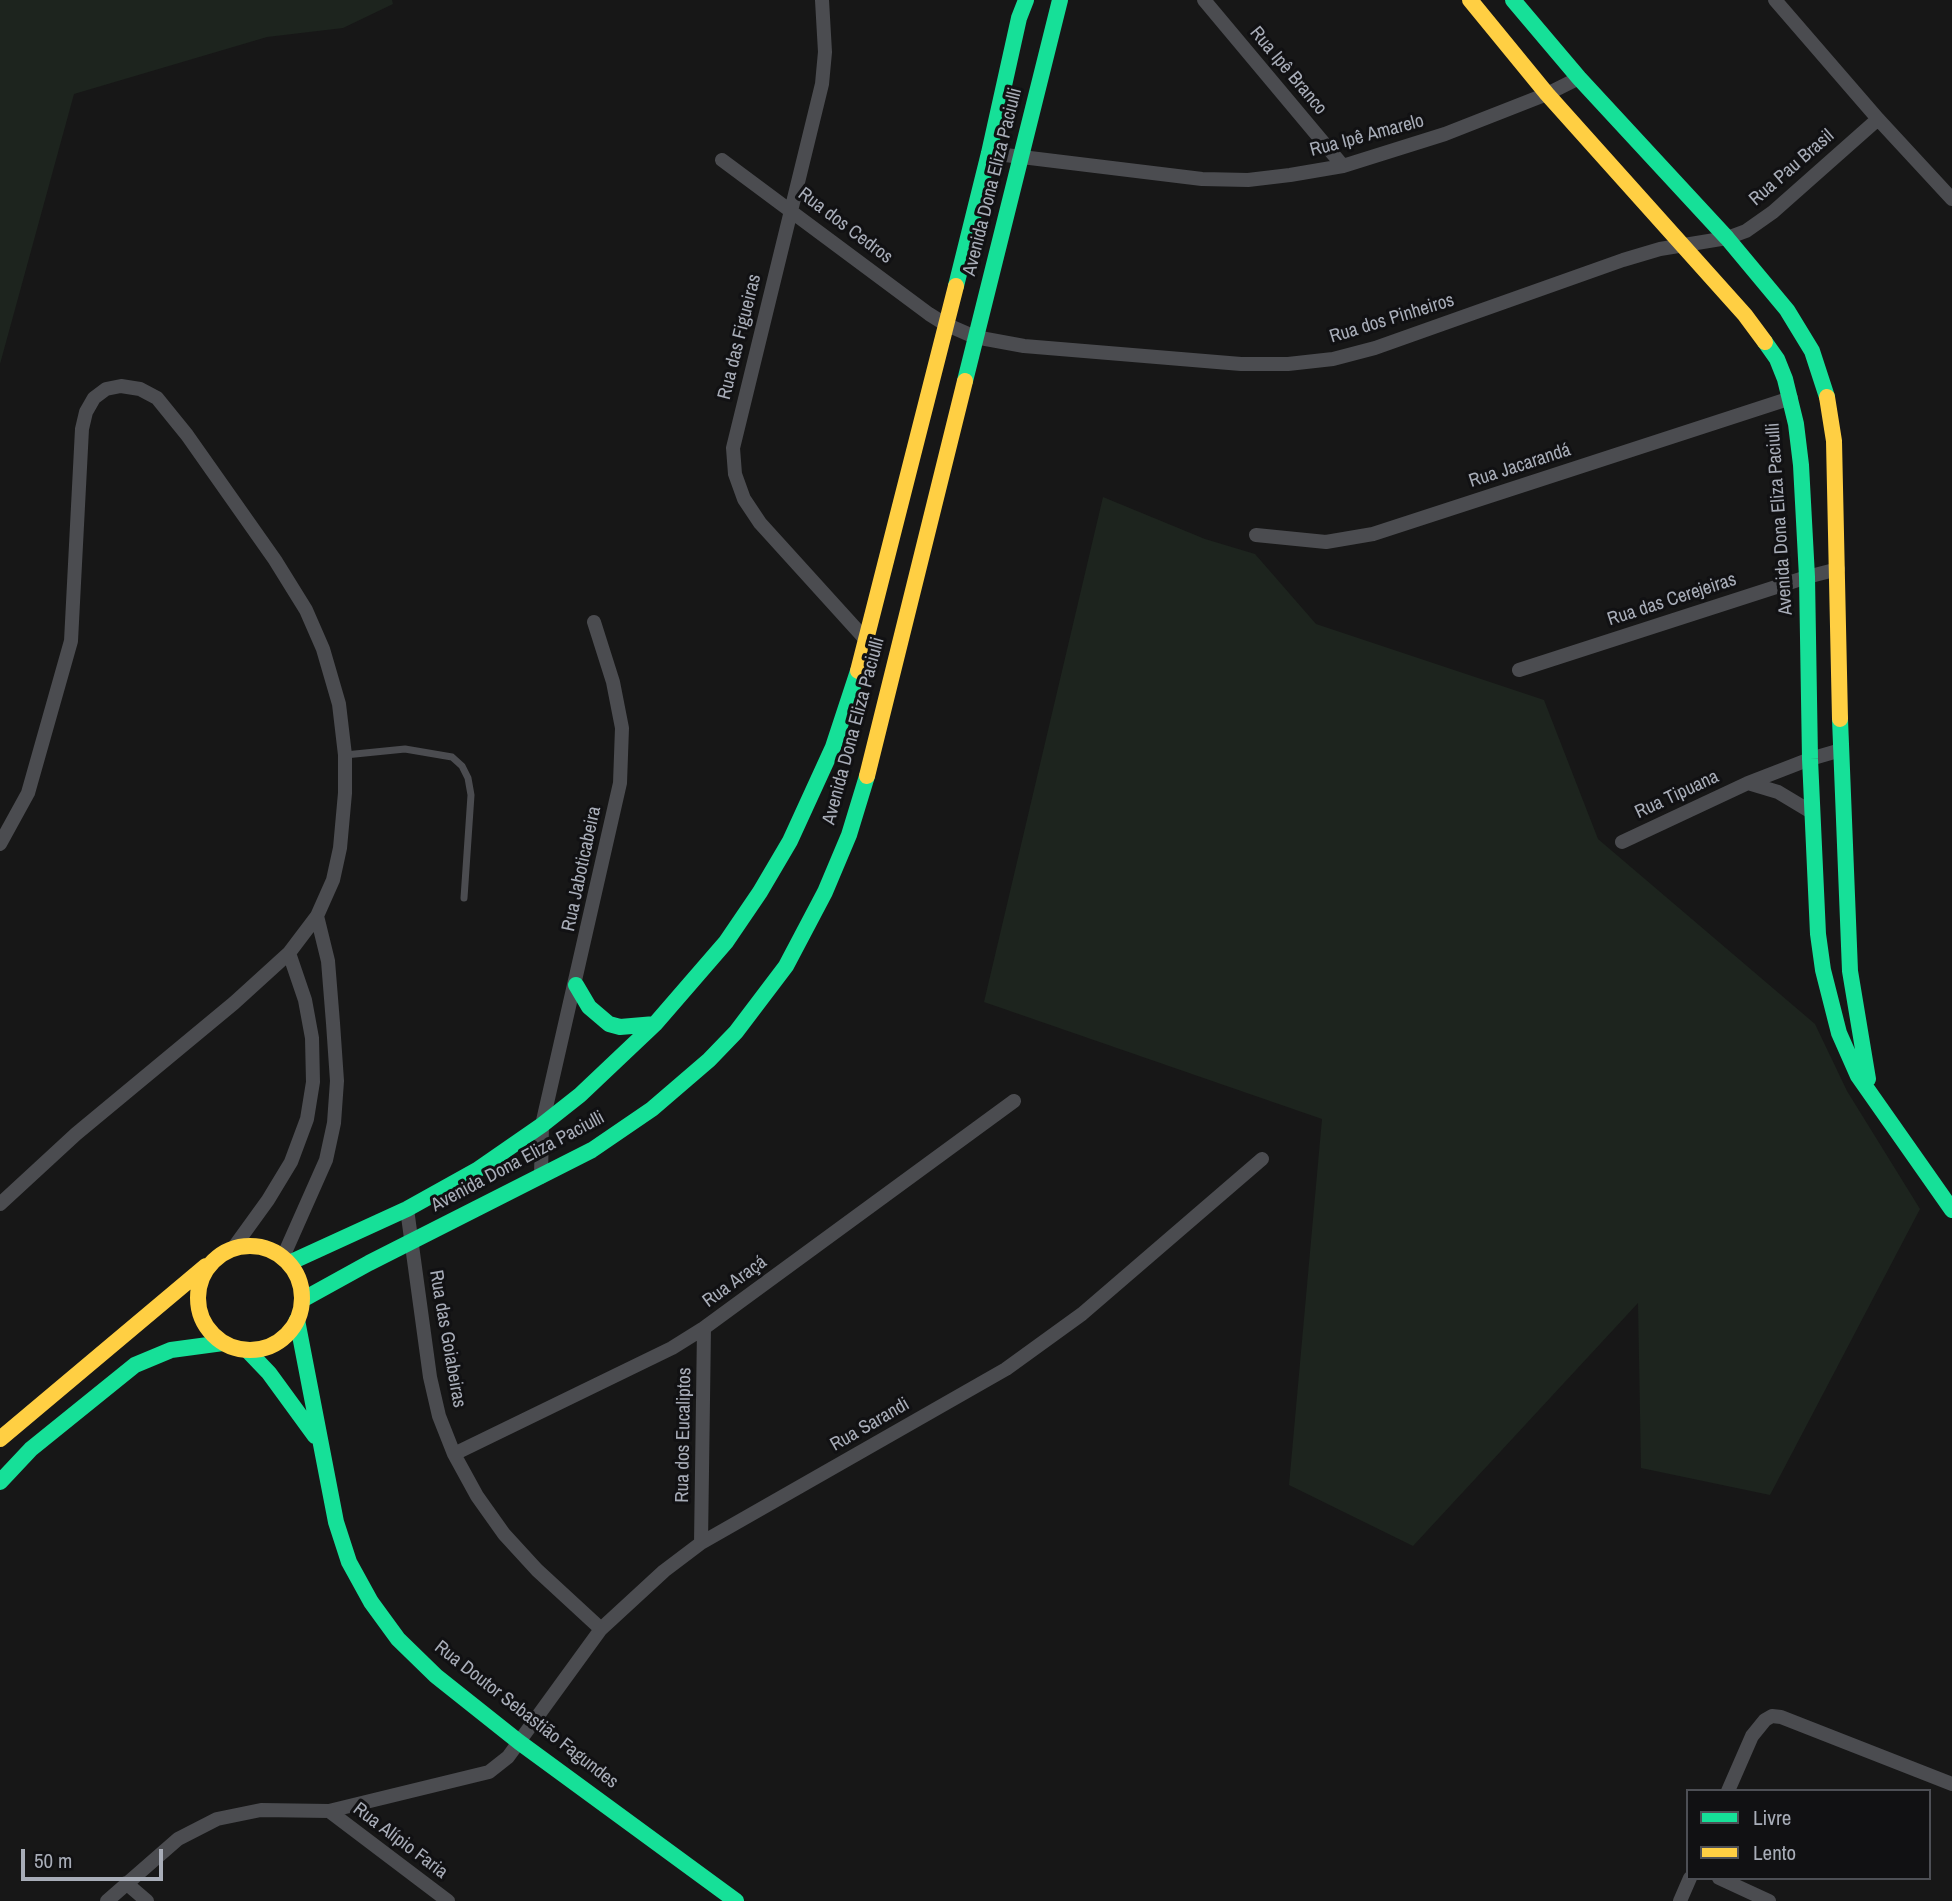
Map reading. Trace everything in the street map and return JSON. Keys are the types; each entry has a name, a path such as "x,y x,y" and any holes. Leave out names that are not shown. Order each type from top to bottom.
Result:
{"street":[{"name":"Rua das Figueiras","path":"822,0 825,18 822,84 733,448 735,474 744,499 760,523 867,640"},
{"path":"1011,0 1019,18"},
{"name":"Avenida Dona Eliza Paciulli","path":"286,1260 407,1209 477,1170 580,1095 655,1024 726,942 790,841 833,747 867,640 989,153 1019,18 1026,0"},
{"name":"Avenida Dona Eliza Paciulli","path":"302,1300 592,1150 625,1128 709,1059 761,1001 786,966 808,928 849,835 866,781 1060,0"},
{"name":"Rua Ipê Branco","path":"1204,0 1343,166"},
{"name":"Avenida Dona Eliza Paciulli","path":"1470,0 1547,94 1684,245 1764,339 1777,359 1791,398 1801,466 1818,934 1830,1005 1848,1057 1873,1098 1952,1210"},
{"name":"Avenida Dona Eliza Paciulli","path":"1513,0 1579,78 1727,238 1787,310 1812,351 1825,386 1833,441 1850,971 1858,1027 1873,1098"},
{"path":"1776,0 1878,119 1952,199"},
{"name":"Rua Ipê Amarelo","path":"989,153 1213,180 1248,180 1343,166 1445,134 1547,94 1579,78"},
{"name":"Rua Pau Brasil","path":"1684,245 1727,238 1746,230 1766,217 1878,119"},
{"name":"Rua dos Cedros","path":"722,160 945,324 975,337"},
{"name":"Rua dos Pinheiros","path":"975,337 1024,346 1241,364 1288,364 1332,359 1375,348 1623,260 1684,245"},
{"path":"0,844 28,793 71,641 82,429 86,412 94,398 106,389 121,386 140,388 157,398 187,435 275,560 306,610 323,649 339,704 345,755 340,848 332,880 317,916 289,953 234,1003 76,1134 0,1204"},
{"name":"Rua Jacarandá","path":"1256,535 1326,542 1373,534 1791,398"},
{"name":"Rua das Cerejeiras","path":"1520,670 1838,569"},
{"name":"Rua Jaboticabeira","path":"541,1177 542,1125 620,783 622,728 613,682 594,622"},
{"name":"Rua Tipuana","path":"1622,842 1748,783 1841,750"},
{"name":"Rua Tipuana","path":"1748,783 1778,792 1813,813"},
{"path":"286,1260 326,1160 334,1122 337,1081 328,961 317,916"},
{"path":"0,1439 215,1258 234,1247 291,1162 307,1119 313,1082 312,1038 305,1000 289,953"},
{"path":"576,985 590,1007 609,1024 621,1027 655,1024"},
{"name":"Rua Araçá","path":"454,1454 645,1363 704,1328 1014,1101"},
{"name":"Rua Sarandi","path":"107,1901 178,1839 217,1819 261,1810 329,1811 489,1772 508,1757 601,1629 653,1580 701,1543 1006,1369 1082,1314 1262,1159"},
{"name":"Rua das Goiabeiras","path":"407,1209 430,1377 439,1416 454,1454 477,1496 504,1534 537,1570 601,1629"},
{"path":"0,1482 31,1449 135,1365 171,1350 223,1343 247,1350 267,1347 285,1337 297,1320 302,1300 299,1280 286,1260 268,1249 234,1247"},
{"path":"215,1258 201,1278 197,1302 205,1326 223,1343"},
{"name":"Rua Doutor Sebastião Fagundes","path":"297,1320 336,1522 349,1562 371,1602 398,1639 436,1676 519,1742 736,1901"},
{"name":"Rua dos Eucaliptos","path":"701,1543 704,1328"},
{"name":"Rua Doutor Sebastião Fagundes","path":"247,1350 269,1373 319,1441"},
{"path":"1729,1789 1752,1736 1765,1720 1772,1716 1782,1717 1952,1784"},
{"name":"Rua Alípio Faria","path":"329,1811 448,1901"},
{"path":"1680,1901 1689,1880"},
{"path":"1723,1880 1769,1901"},
{"path":"126,1883 147,1901"}],"lane":[{"path":"345,755 405,749 452,757 462,766 468,778 471,795 464,898"}],"shaded area":[{"path":"0,0 392,0 393,4 343,28 267,37 74,94 0,364"},
{"path":"1103,497 1205,539 1255,554 1316,624 1544,700 1598,839 1815,1024 1847,1091 1920,1209 1770,1495 1641,1468 1638,1303 1413,1546 1289,1485 1322,1119 984,1002"}],"traffic: fast":[{"path":"956,286 1019,18 1026,0"},
{"path":"965,381 1060,0"},
{"path":"1513,0 1579,78 1727,238 1787,310 1812,351 1827,397"},
{"path":"1765,342 1777,359 1785,379 1796,424 1801,465 1807,577 1810,759 1818,934 1823,970 1839,1033 1858,1076 1952,1210"},
{"path":"289,1263 407,1209 477,1170 580,1095 655,1024 726,942 790,841 833,747 858,671"},
{"path":"1840,719 1850,971 1868,1079"},
{"path":"302,1300 592,1150 652,1109 709,1060 736,1032 786,966 825,892 849,835 867,776"},
{"path":"576,985 589,1007 609,1024 620,1027 655,1024"},
{"path":"297,1320 336,1522 349,1562 371,1602 398,1639 436,1676 519,1742 736,1901"},
{"path":"0,1482 31,1449 135,1365 171,1350 223,1343"},
{"path":"247,1350 269,1373 315,1436"}],"traffic: slow":[{"path":"1470,0 1547,94 1745,315 1765,342"},
{"path":"858,671 956,286"},
{"path":"867,776 965,381"},
{"path":"1827,397 1834,441 1840,719"},
{"path":"250,1246 270,1250 287,1261 298,1278 302,1298 298,1318 287,1335 270,1346 250,1350 230,1346 213,1335 202,1318 198,1298 202,1278 213,1261 230,1250 250,1246"},
{"path":"0,1439 206,1266"}]}
